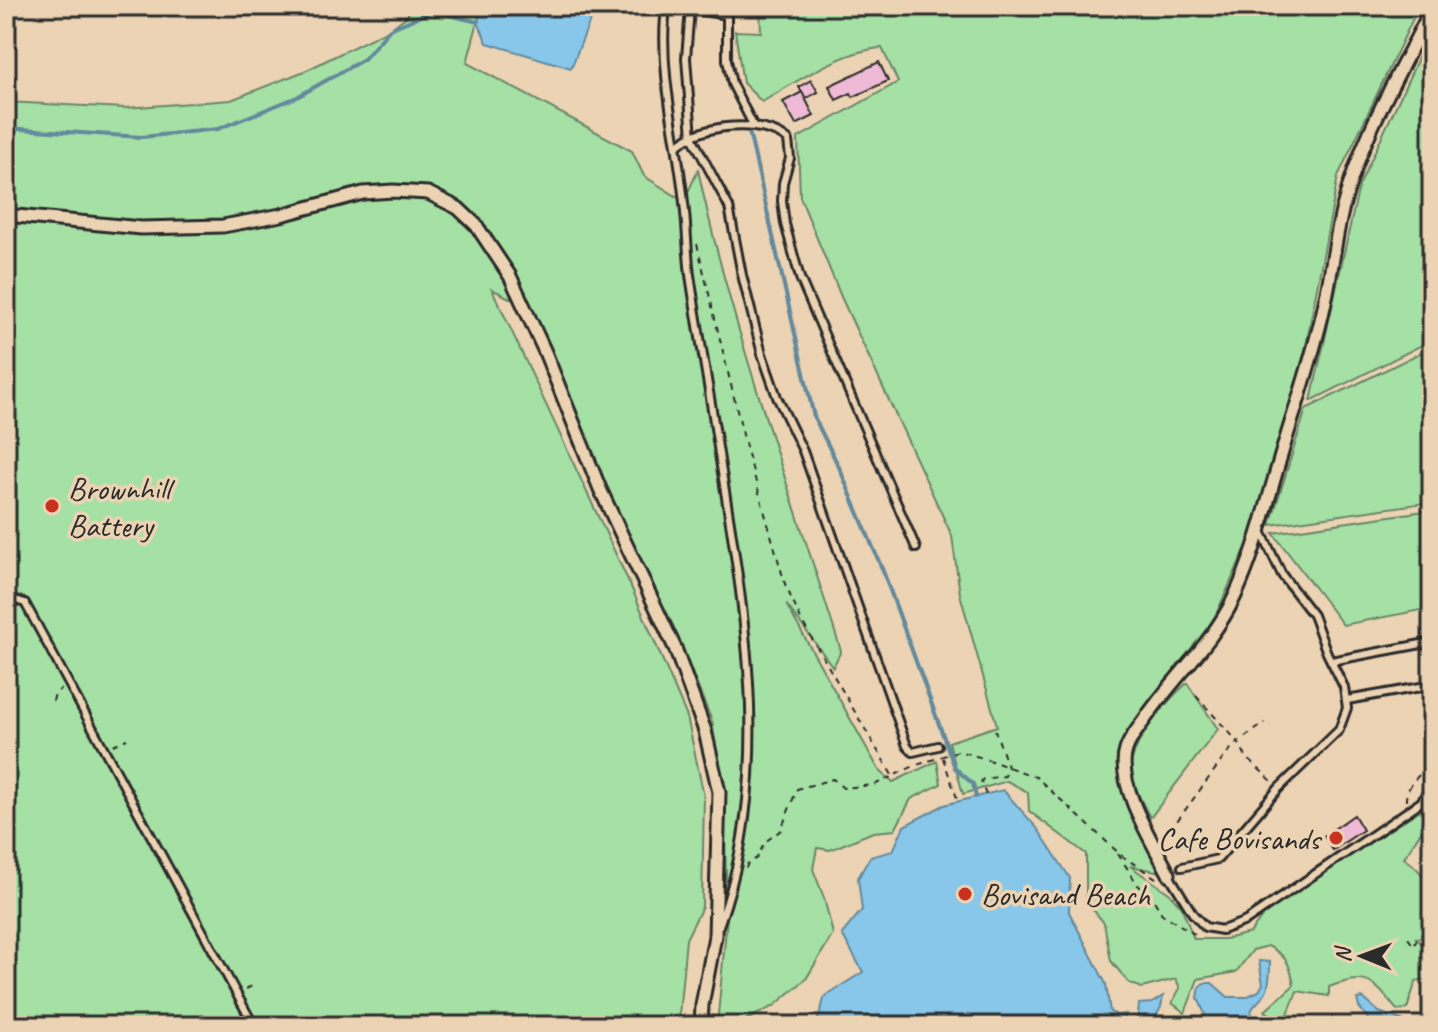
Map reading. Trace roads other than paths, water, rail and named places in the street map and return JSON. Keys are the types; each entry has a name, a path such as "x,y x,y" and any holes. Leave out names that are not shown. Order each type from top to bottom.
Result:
{"street":[{"path":"1169,874 1132,798 1125,772 1125,752 1164,691 1190,664 1234,598 1260,529 1309,372 1342,209 1352,175 1432,8"},
{"path":"6,215 141,228 223,226 281,215 363,193 393,191 428,193 458,208 476,225 510,276 545,352 600,489 675,648 705,731 719,792 715,936 701,1026"}],"lane":[{"path":"728,6 727,60 732,84 753,125"},
{"path":"727,15 710,9 690,9 686,58 692,137 729,207 762,354 777,397 803,451 907,746 913,752 938,746"},
{"path":"665,17 665,74 677,146 690,272 731,530 746,650 751,735 749,799 740,854 715,936"},
{"path":"677,146 692,137 717,129 753,125 770,128 790,144 782,201 800,278 916,548"},
{"path":"1182,867 1218,859 1278,790 1339,730 1345,718 1347,700 1344,687 1313,615 1282,575 1260,529"},
{"path":"6,597 25,603 254,1026"},
{"path":"1331,661 1432,642"},
{"path":"1347,700 1432,685"},
{"path":"1169,874 1193,914 1205,927 1222,930 1246,921 1421,802 1432,784"}],"water":[{"path":"482,6 550,6 591,18 571,68 487,43 478,22"},
{"path":"1003,790 1037,828 1070,878 1069,912 1106,984 1110,1012 1126,1014 1122,1024 1125,1026 816,1026 825,996 863,972 842,934 862,910 858,878 870,857 893,851 904,826 944,805"},
{"path":"1259,961 1270,962 1267,989 1252,1010 1254,1020 1260,1026 1196,1026 1202,1023 1205,1014 1198,998 1200,986 1212,983 1228,997 1246,997 1259,991 1263,984"},
{"path":"1163,996 1151,1026 1132,1026 1138,1016 1139,1004 1152,1003"},
{"path":"1363,998 1379,1012 1404,1021 1406,1026 1374,1026 1359,1007 1357,999"}],"waterway":[{"path":"6,128 142,137 218,129 297,97 364,59 390,29 432,11 478,22"},
{"path":"748,127 814,417 883,571 955,768 973,784 976,797"},
{"path":"6,1020 12,1026"}],"place":[{"name":"Brownhill Battery","path":"52,506"},
{"name":"Cafe Bovisands","path":"1336,838"},
{"name":"Bovisand Beach","path":"965,894"}]}
